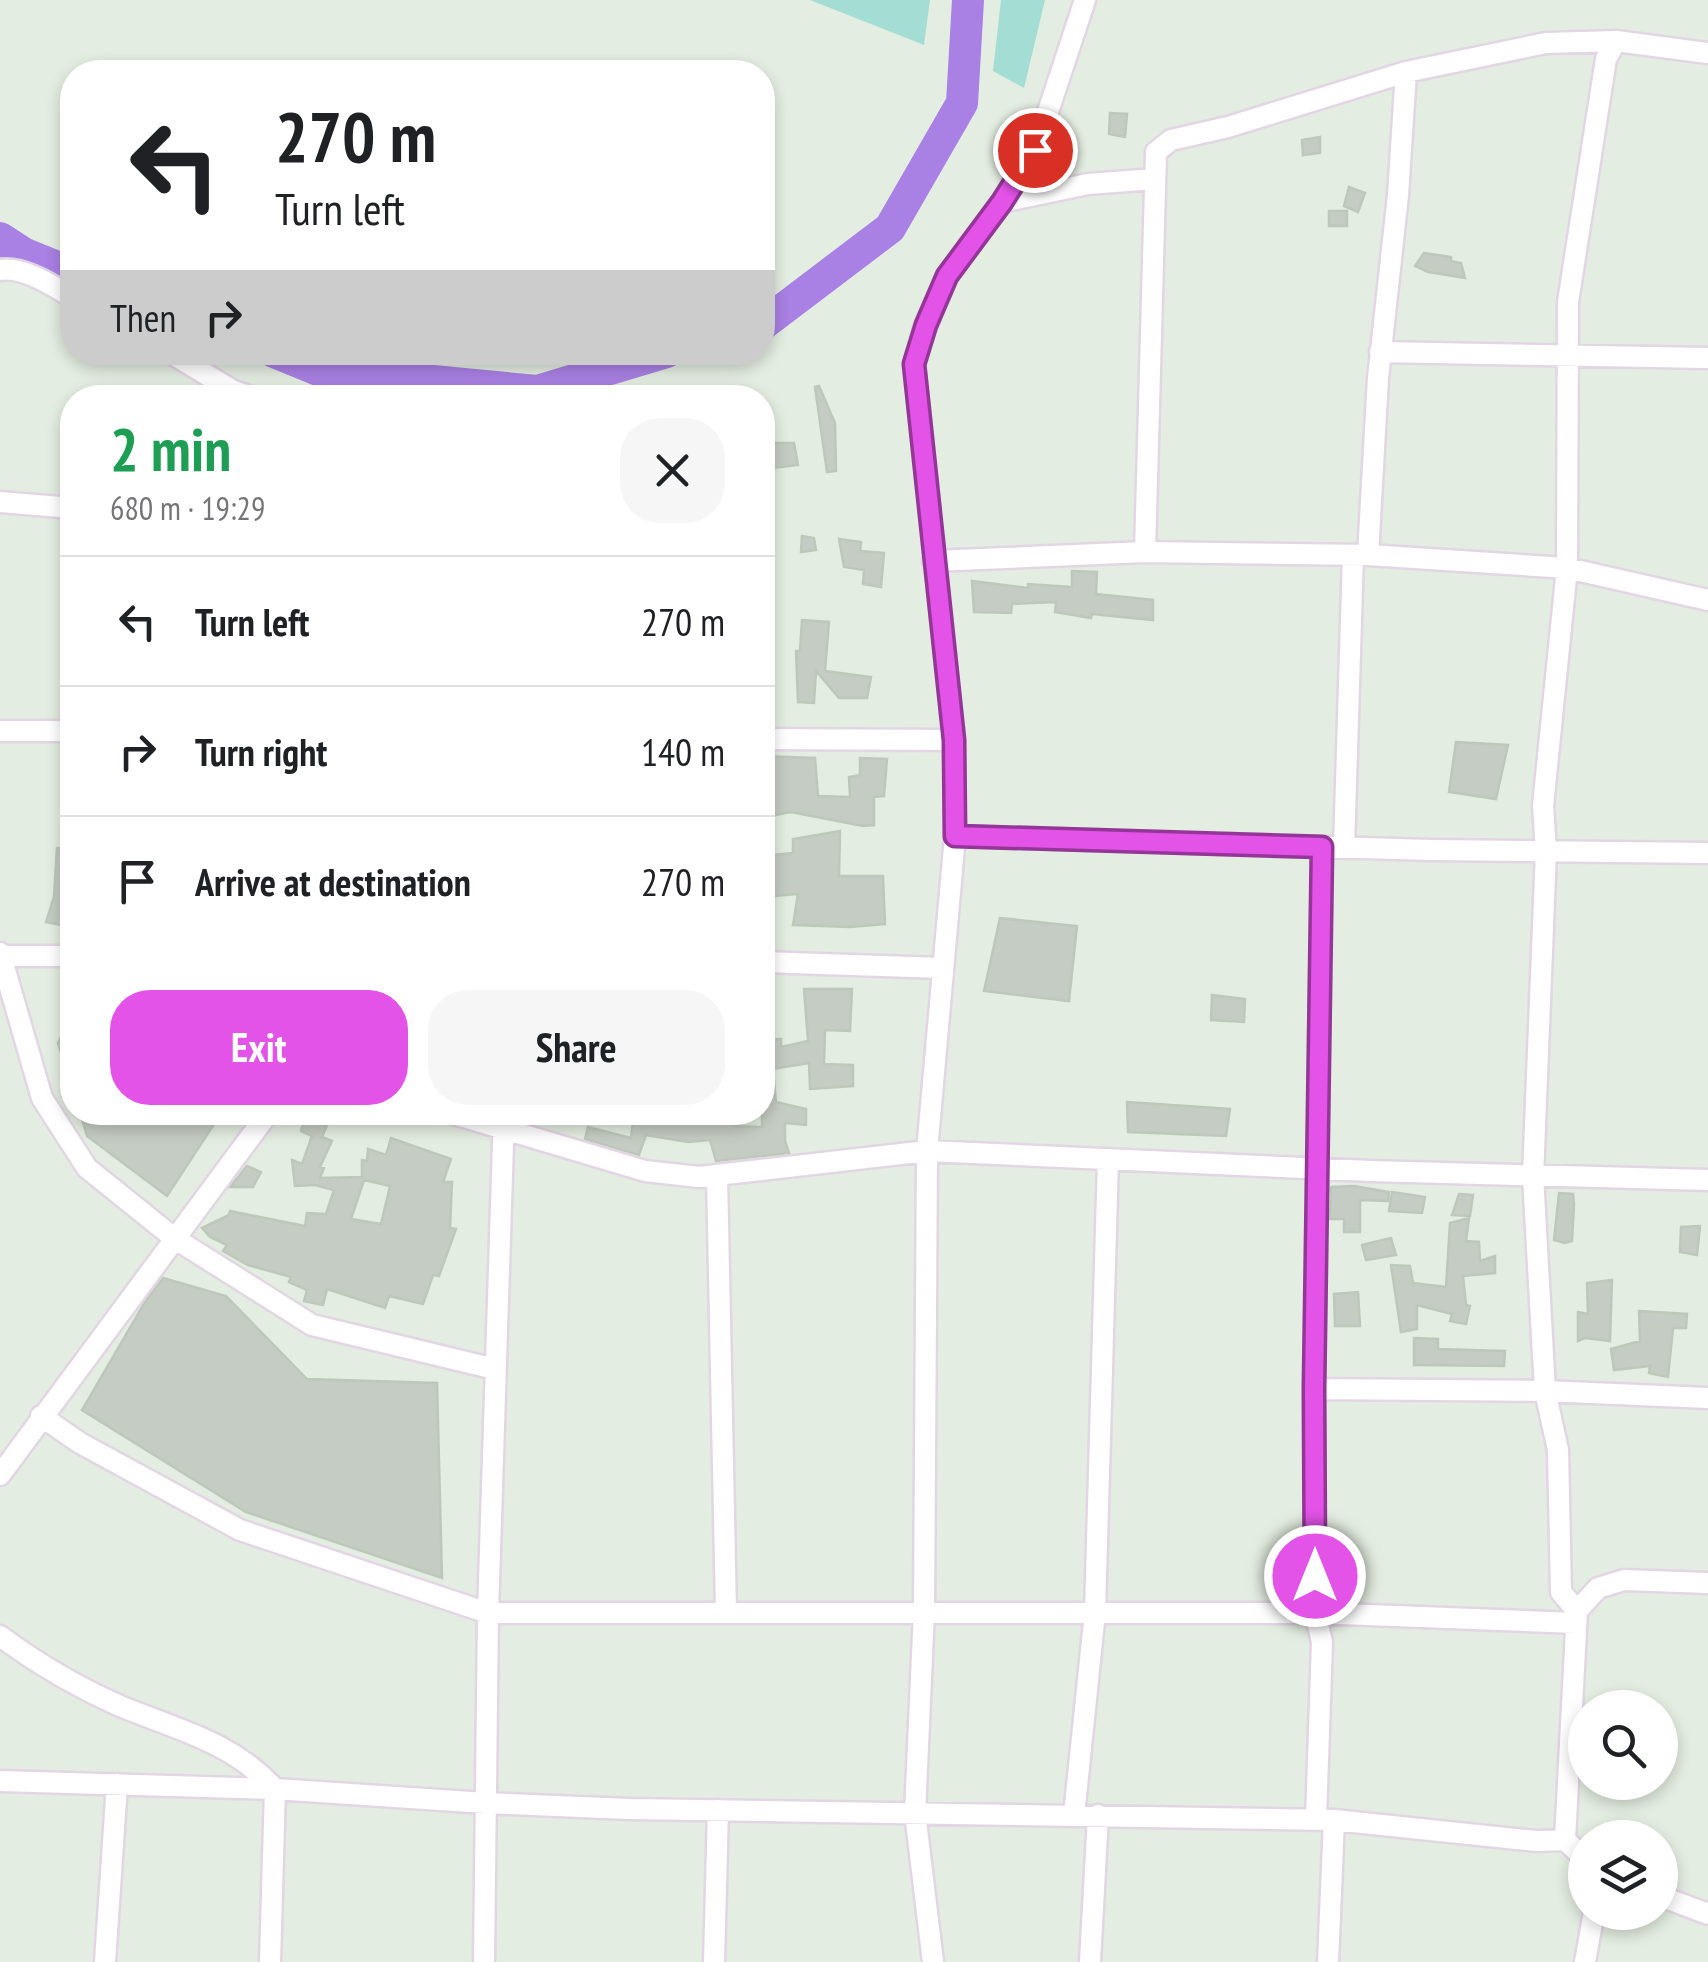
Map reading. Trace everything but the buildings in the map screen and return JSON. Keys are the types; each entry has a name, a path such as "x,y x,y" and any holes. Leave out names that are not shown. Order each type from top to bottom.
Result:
{"street":[{"path":"933,1962 915,1813 924,1611 927,1151 955,836 954,740 914,364 947,276 1035,150 1085,0"},
{"path":"1145,552 1156,152 1171,140 1228,127 1406,72 1546,43 1616,41 1708,53"},
{"path":"1565,1840 1576,1617 1561,1592 1558,1450 1545,1390 1533,1176 1546,851 1544,806 1568,568 1568,302 1606,59 1616,41"},
{"path":"1344,848 1361,555 1398,195 1406,72"},
{"path":"1002,202 1088,184 1155,179"},
{"path":"0,270 7,268 28,275 60,292"},
{"path":"1380,352 1708,358"},
{"path":"191,365 224,385"},
{"path":"0,502 60,507"},
{"path":"933,561 1145,552 1361,555 1568,568 1708,600"},
{"path":"0,731 60,731"},
{"path":"775,739 954,740"},
{"path":"955,836 1344,848 1708,853"},
{"path":"1322,847 1314,1389 1316,1613 1322,1642 1328,1962"},
{"path":"60,956 0,955 42,1098 87,1168 174,1238 312,1325 495,1369"},
{"path":"775,962 942,968"},
{"path":"0,1476 259,1125"},
{"path":"484,1962 488,1612 503,1125"},
{"path":"512,1125 646,1171 699,1177 927,1151 1708,1180"},
{"path":"1074,1815 1095,1612 1108,1159"},
{"path":"717,1175 726,1612"},
{"path":"1314,1389 1545,1390 1708,1398"},
{"path":"42,1416 80,1443 240,1530 488,1612 924,1611 1576,1617"},
{"path":"1576,1617 1598,1588 1624,1580 1708,1584"},
{"path":"0,1636 52,1674 122,1706 199,1734 254,1766 275,1789 270,1962"},
{"path":"0,1781 275,1789 486,1804 1325,1820 1568,1843"},
{"path":"104,1962 117,1784"},
{"path":"714,1962 718,1810"},
{"path":"1090,1962 1098,1815"},
{"path":"1678,1903 1708,1914"},
{"path":"1584,1962 1590,1930"}],"shaded area":[{"path":"810,0 930,0 924,45"},
{"path":"1001,0 1045,0 1024,88 993,71"}],"waterway":[{"path":"775,315 890,228 962,103 968,0"},
{"path":"0,238 23,253 60,268"},
{"path":"306,365 318,370 474,385"},
{"path":"557,385 624,365"}],"route":[{"path":"1035,150 947,276 914,364 954,740 955,836 1322,847 1315,1576"}]}
